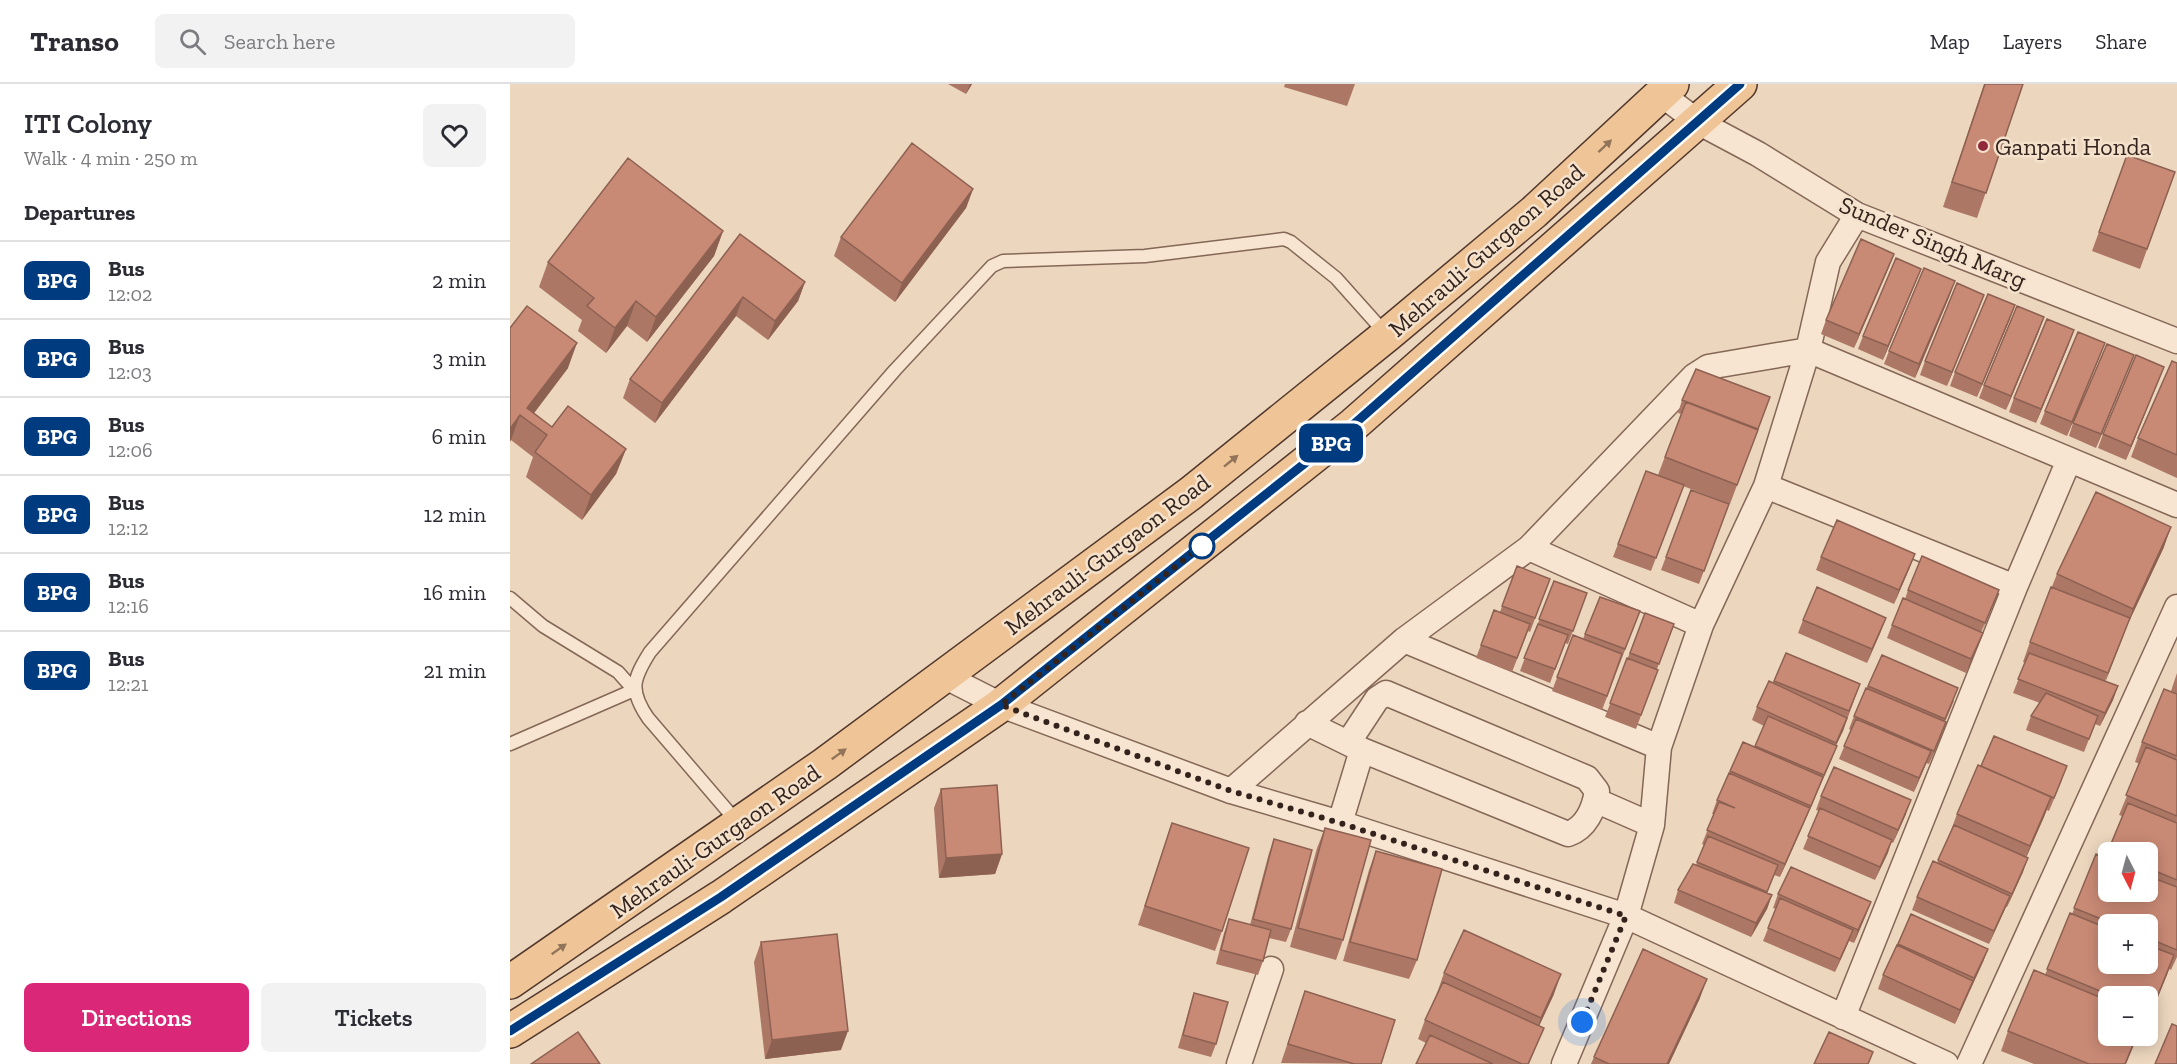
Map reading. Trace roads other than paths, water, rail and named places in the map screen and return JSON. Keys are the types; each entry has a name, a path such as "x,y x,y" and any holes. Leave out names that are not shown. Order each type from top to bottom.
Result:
{"main road":[{"name":"Mehrauli-Gurgaon Road","path":"510,1031 721,897 1001,705 1353,425 1740,84"},
{"name":"Mehrauli-Gurgaon Road","path":"510,982 739,824 1191,493 1387,335 1534,212 1666,89"}],"street":[{"name":"Sunder Singh Marg","path":"1666,89 1698,122 1758,154 1857,216 2177,341"},
{"path":"1564,1064 1626,916 1652,825 1659,747 1701,625 1766,486 1808,350 1828,262 1857,216"},
{"path":"1231,791 1404,639 1529,548 1694,376 1708,367 1808,350 2177,505"},
{"path":"1844,1017 1885,908 2069,460"},
{"path":"1766,486 2015,587"},
{"path":"1529,548 1701,625"},
{"path":"1969,1064 2177,607"},
{"path":"1404,639 1659,747"},
{"path":"944,676 1001,705 1231,791 1340,823 1626,916 1946,1064"},
{"path":"1307,723 1355,746 1568,834 1578,830 1584,823 1597,791 1587,778 1386,693 1377,699 1355,746 1340,823"},
{"path":"1595,800 1652,825"},
{"path":"1239,1064 1271,969"}],"lane":[{"path":"634,690 636,677 651,652 895,370 992,266 1003,261 1145,256 1284,239 1292,242 1336,278 1387,335"},
{"path":"510,598 543,627 618,672 634,690 648,718 739,824"},
{"path":"510,744 634,690"}],"place":[{"name":"Ganpati Honda","path":"1983,146"}]}
